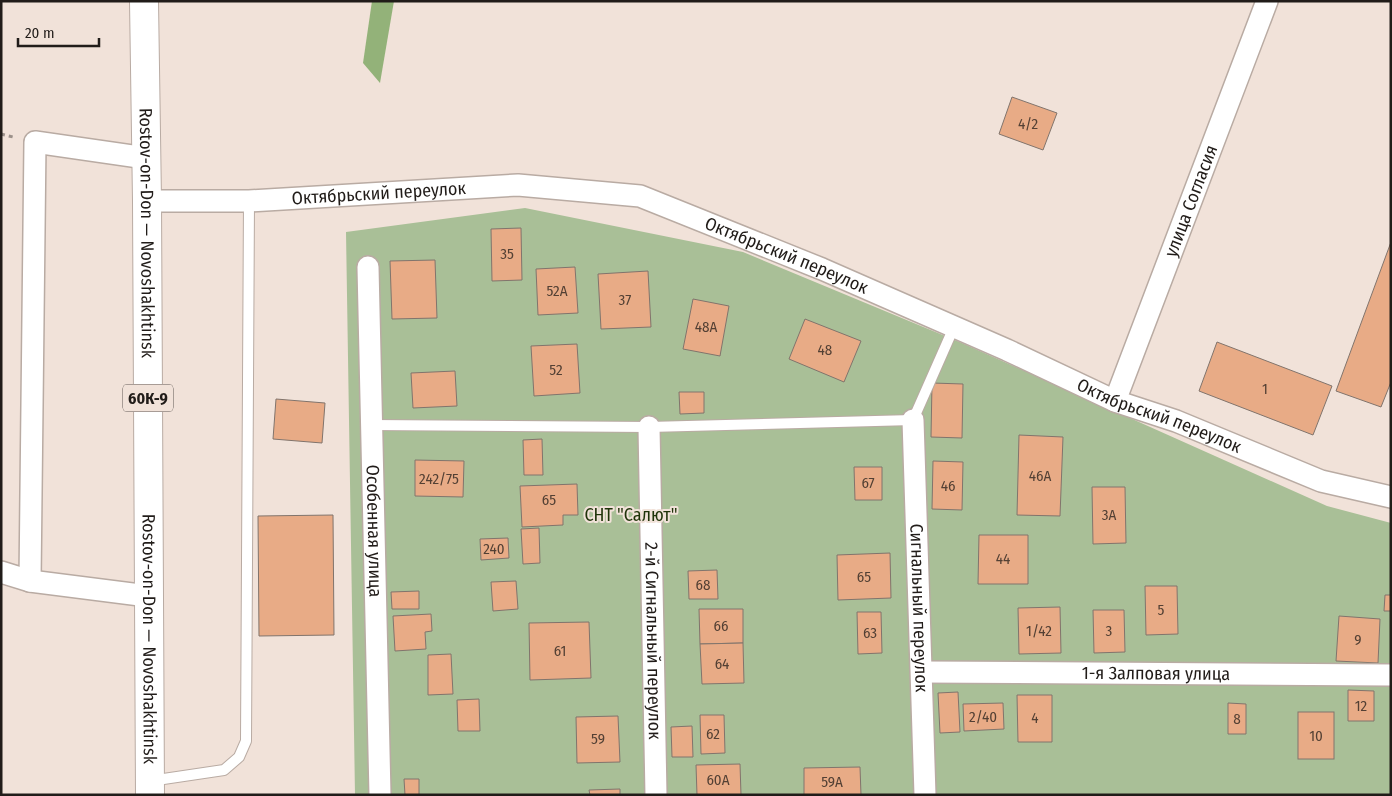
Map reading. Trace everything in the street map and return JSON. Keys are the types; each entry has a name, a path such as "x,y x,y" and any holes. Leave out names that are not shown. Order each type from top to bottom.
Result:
{"main road":[{"name":"Rostov-on-Don — Novoshakhtinsk","path":"144,1 150,788"}],"street":[{"name":"улица Согласия","path":"1115,400 1267,1"},
{"path":"30,581 35,142 146,158"},
{"name":"Октябрьский переулок","path":"147,201 249,202 518,185 640,196 822,269 1115,400 1176,421 1321,481 1391,497"},
{"name":"Особенная улица","path":"368,267 380,795"},
{"name":"Сигнальный переулок","path":"913,420 925,795"},
{"name":"2-й Сигнальный переулок","path":"648,427 656,795"},
{"path":"1,572 30,581 148,596"},
{"name":"1-я Залповая улица","path":"922,672 1391,675"}],"lane":[{"path":"150,788 224,770 239,757 246,741 249,202"},
{"path":"371,426 648,427 913,420 954,327"}],"green space":[{"path":"372,1 394,1 380,83 363,63"},
{"name":"СНТ \"Салют\"","path":"525,208 743,252 962,343 1327,506 1391,523 1391,795 355,795 346,232"}],"building":[{"path":"1012,97 1057,113 1043,150 999,134"},
{"path":"521,228 522,280 492,281 491,229"},
{"path":"1391,242 1391,382 1381,407 1336,391"},
{"path":"435,260 437,318 392,319 390,261"},
{"path":"575,267 578,313 538,315 536,269"},
{"path":"648,271 651,327 601,329 598,274"},
{"path":"693,299 729,306 720,356 683,349"},
{"path":"805,319 861,341 844,382 789,359"},
{"path":"1217,342 1332,386 1313,435 1199,391"},
{"path":"577,344 580,393 534,396 531,346"},
{"path":"455,371 457,406 413,408 411,373"},
{"path":"932,383 963,384 962,438 931,437"},
{"path":"679,392 704,392 704,413 680,414"},
{"path":"276,399 325,403 322,443 273,439"},
{"path":"1019,435 1063,437 1060,516 1017,515"},
{"path":"542,439 543,475 524,475 523,440"},
{"path":"415,460 464,461 463,497 415,496"},
{"path":"933,461 963,462 962,510 932,509"},
{"path":"854,467 882,467 882,500 855,500"},
{"path":"577,484 578,515 563,515 563,525 522,527 520,486"},
{"path":"1092,487 1125,487 1126,543 1093,544"},
{"path":"333,515 334,635 259,636 258,516"},
{"path":"539,528 540,563 523,564 521,529"},
{"path":"979,535 1028,535 1028,584 978,584"},
{"path":"508,538 509,558 481,560 480,539"},
{"path":"890,553 891,598 838,600 837,555"},
{"path":"717,570 718,599 689,599 688,571"},
{"path":"516,581 518,609 493,611 491,582"},
{"path":"1145,586 1177,586 1178,634 1146,635"},
{"path":"419,591 419,609 392,609 391,592"},
{"path":"1385,595 1391,595 1391,611 1384,611"},
{"path":"1060,607 1061,653 1019,654 1018,608"},
{"path":"699,609 743,609 743,643 700,644"},
{"path":"1093,610 1124,610 1125,652 1094,653"},
{"path":"857,612 881,612 882,653 858,654"},
{"path":"431,614 432,631 425,632 426,649 395,651 393,616"},
{"path":"1339,616 1380,619 1378,663 1336,661"},
{"path":"589,622 591,678 530,680 529,623"},
{"path":"743,643 744,683 702,684 700,644"},
{"path":"451,654 453,694 428,695 428,655"},
{"path":"1348,690 1374,691 1374,721 1348,721"},
{"path":"958,692 960,732 940,733 938,693"},
{"path":"1017,695 1052,695 1052,742 1018,742"},
{"path":"479,699 480,731 458,731 457,700"},
{"path":"1003,703 1004,729 964,731 963,704"},
{"path":"1228,703 1246,704 1246,734 1228,734"},
{"path":"1298,712 1334,712 1334,759 1298,759"},
{"path":"700,715 724,715 725,753 701,754"},
{"path":"618,716 620,762 577,763 576,717"},
{"path":"692,726 693,757 672,757 671,727"},
{"path":"740,764 741,795 697,795 696,765"},
{"path":"860,767 861,795 804,795 804,768"},
{"path":"404,779 419,779 419,795 405,795"},
{"path":"620,789 620,795 590,795 589,790"}]}
